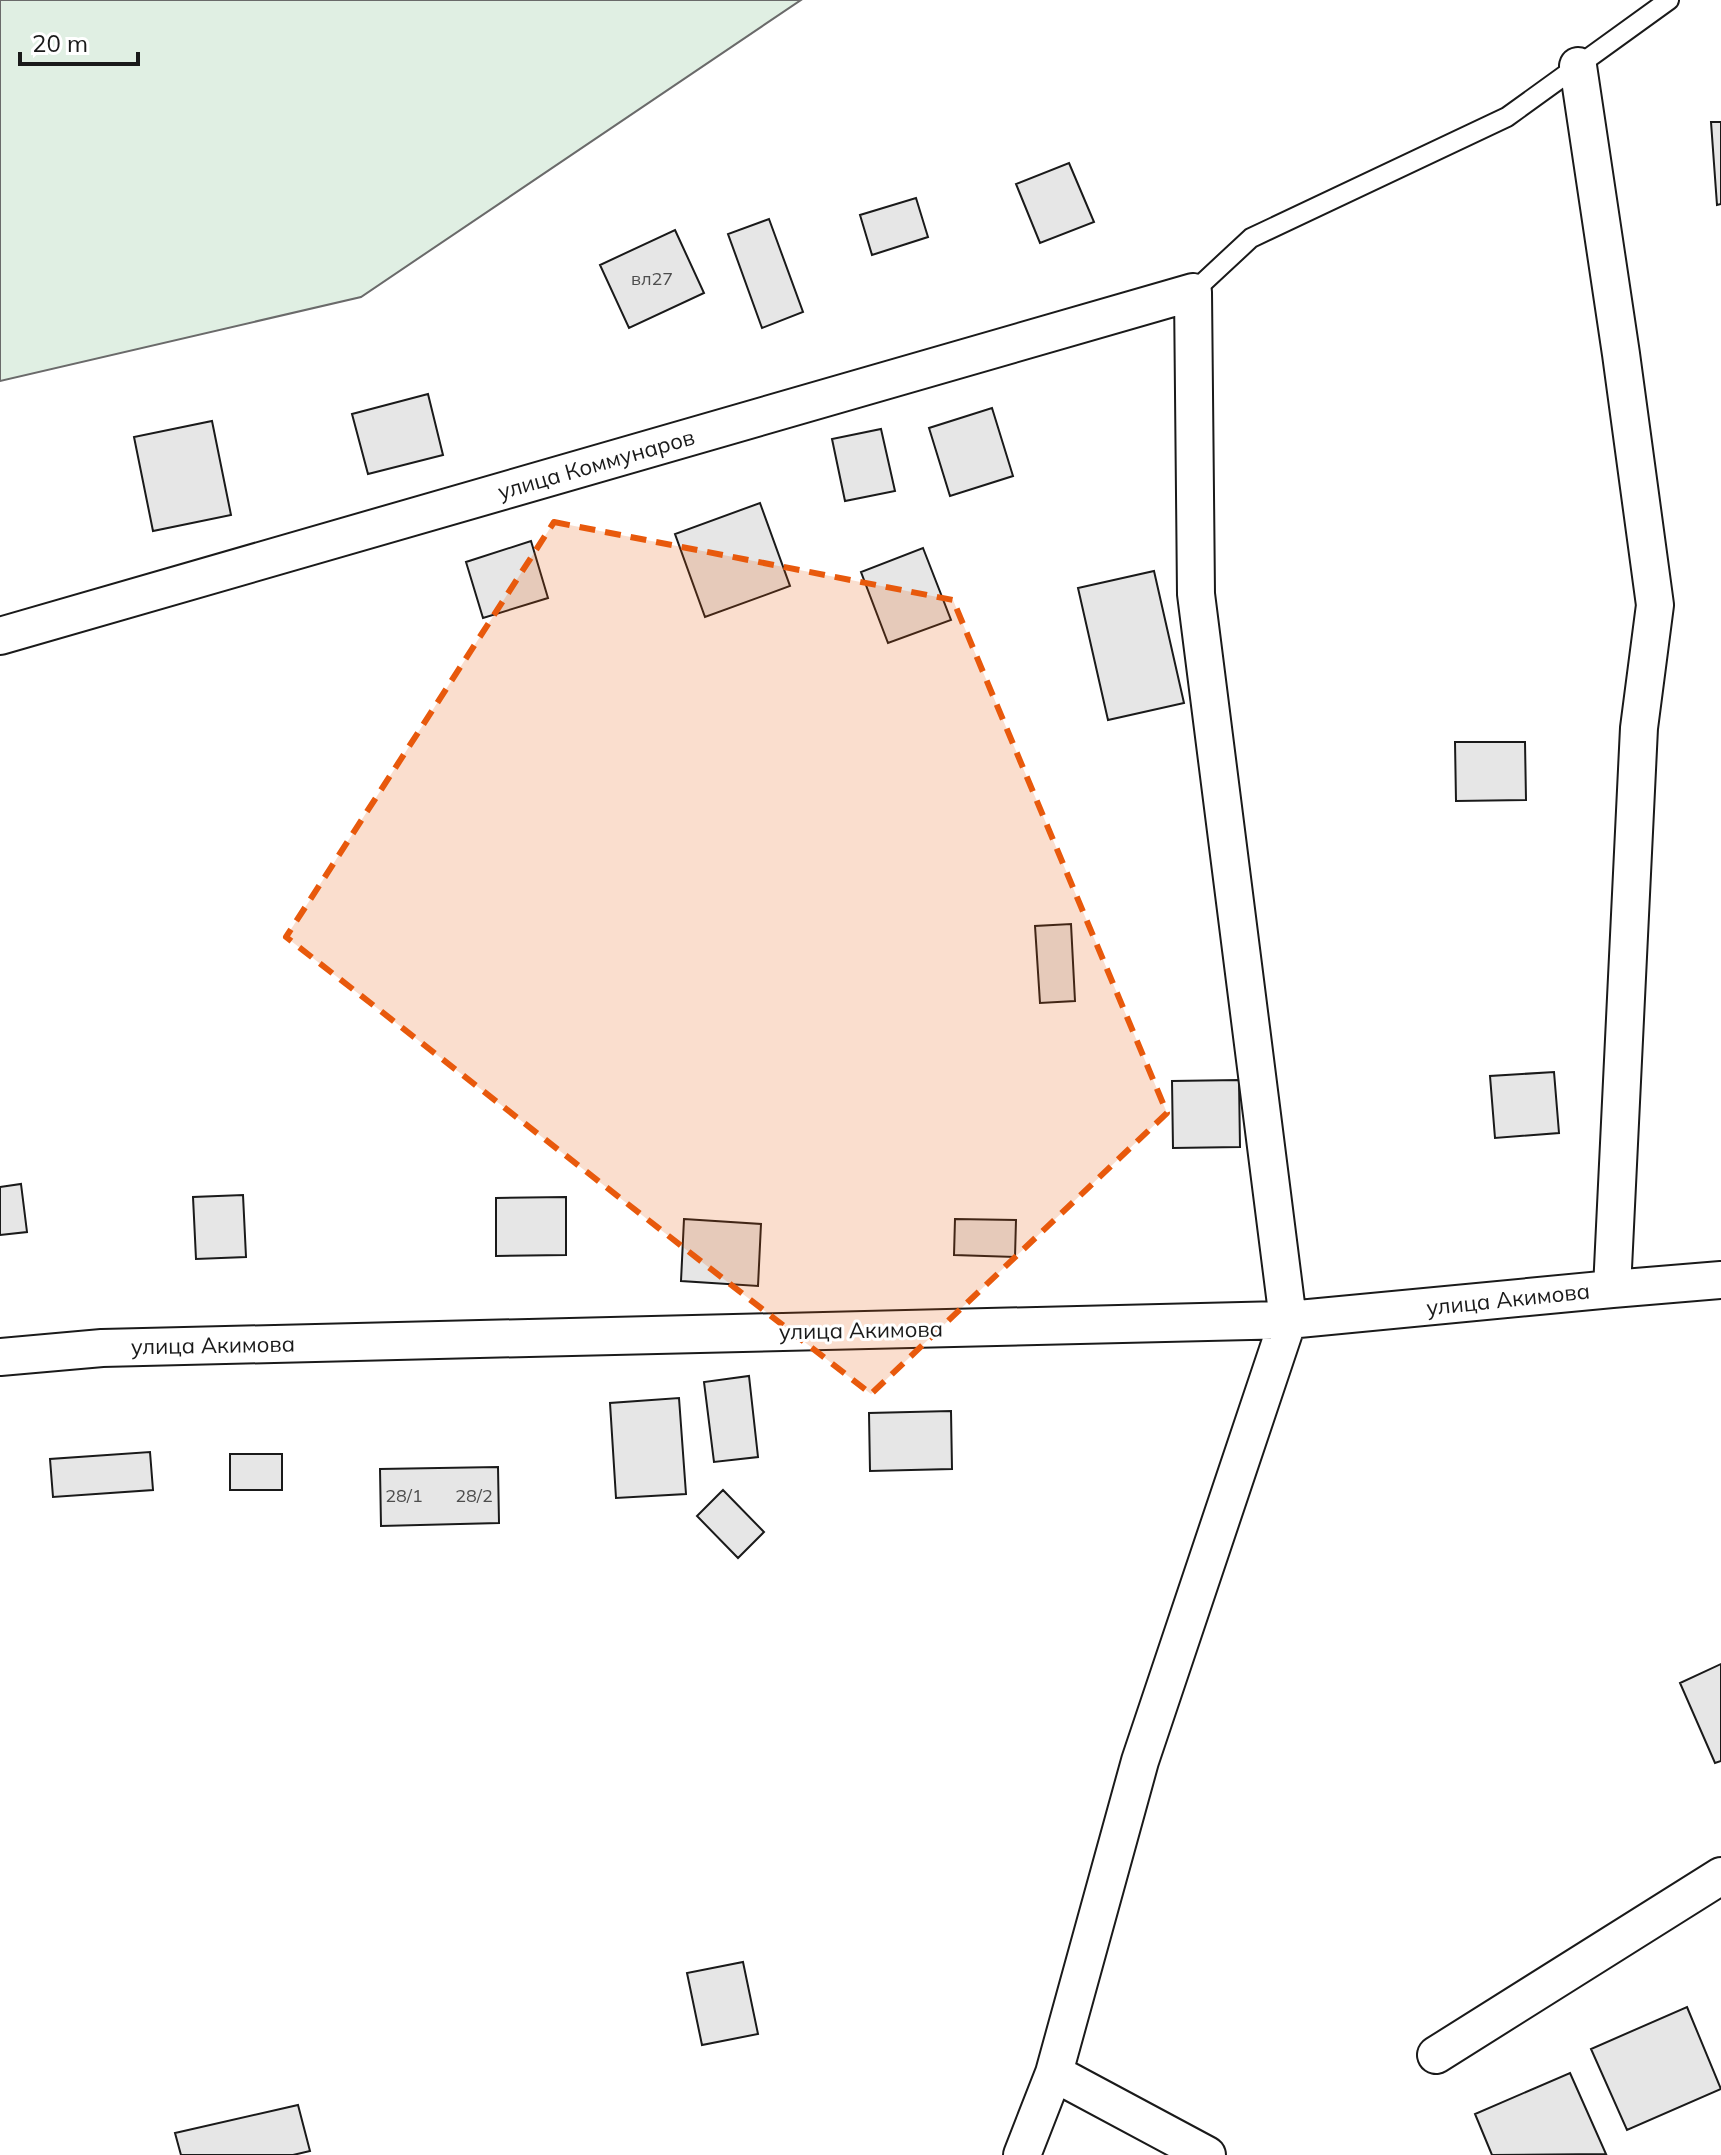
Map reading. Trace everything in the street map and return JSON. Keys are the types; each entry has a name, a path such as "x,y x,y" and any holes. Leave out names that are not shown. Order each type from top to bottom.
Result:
{"street":[{"path":"1578,66 1655,605 1639,728 1612,1289"},
{"path":"1022,2155 1054,2073 1140,1761 1288,1320 1196,594 1193,292"},
{"name":"улица Коммунаров","path":"0,636 1193,292"},
{"name":"улица Акимова","path":"0,1357 102,1348 1288,1320 1721,1280"},
{"path":"1436,2055 1721,1876"},
{"path":"1054,2073 1207,2155"}],"lane":[{"path":"1193,292 1251,238 1507,117 1669,0"}],"highlighted area":[{"path":"554,522 953,600 1167,1113 871,1394 286,937"}],"green space":[{"path":"0,0 801,0 361,297 0,381"}],"building":[{"path":"1711,122 1721,122 1721,204 1717,205"},
{"path":"1069,163 1094,222 1040,243 1016,184"},
{"path":"916,198 928,237 872,255 860,215"},
{"path":"769,219 803,312 762,328 728,234"},
{"path":"675,230 704,293 629,328 600,265"},
{"path":"428,394 443,455 368,474 352,414"},
{"path":"992,408 1013,476 950,496 929,428"},
{"path":"212,421 231,515 153,531 134,437"},
{"path":"881,429 895,491 845,501 832,439"},
{"path":"760,503 790,586 705,617 675,534"},
{"path":"531,541 548,598 483,618 466,562"},
{"path":"923,548 951,620 888,643 861,572"},
{"path":"1154,571 1184,703 1108,720 1078,588"},
{"path":"1455,742 1525,742 1526,800 1456,801"},
{"path":"1071,924 1075,1001 1040,1003 1035,926"},
{"path":"1554,1072 1559,1133 1495,1138 1490,1076"},
{"path":"1239,1080 1240,1147 1173,1148 1172,1081"},
{"path":"21,1184 27,1232 0,1235 0,1187"},
{"path":"243,1195 246,1257 196,1259 193,1197"},
{"path":"566,1197 566,1255 496,1256 496,1198"},
{"path":"684,1219 761,1224 758,1286 681,1281"},
{"path":"955,1219 1016,1220 1015,1257 954,1255"},
{"path":"749,1376 758,1457 714,1462 704,1382"},
{"path":"679,1398 686,1494 616,1498 610,1403"},
{"path":"951,1411 952,1469 870,1471 869,1413"},
{"path":"150,1452 153,1490 53,1497 50,1459"},
{"path":"230,1454 282,1454 282,1490 230,1490"},
{"path":"498,1467 499,1523 381,1526 380,1469"},
{"path":"723,1490 764,1532 738,1558 697,1516"},
{"path":"1721,1664 1721,1761 1715,1763 1680,1683"},
{"path":"743,1962 758,2034 702,2045 687,1973"},
{"path":"1687,2007 1721,2089 1627,2130 1591,2049"},
{"path":"1570,2073 1606,2154 1492,2155 1475,2114"},
{"path":"298,2105 310,2151 293,2155 181,2155 175,2133"}]}
